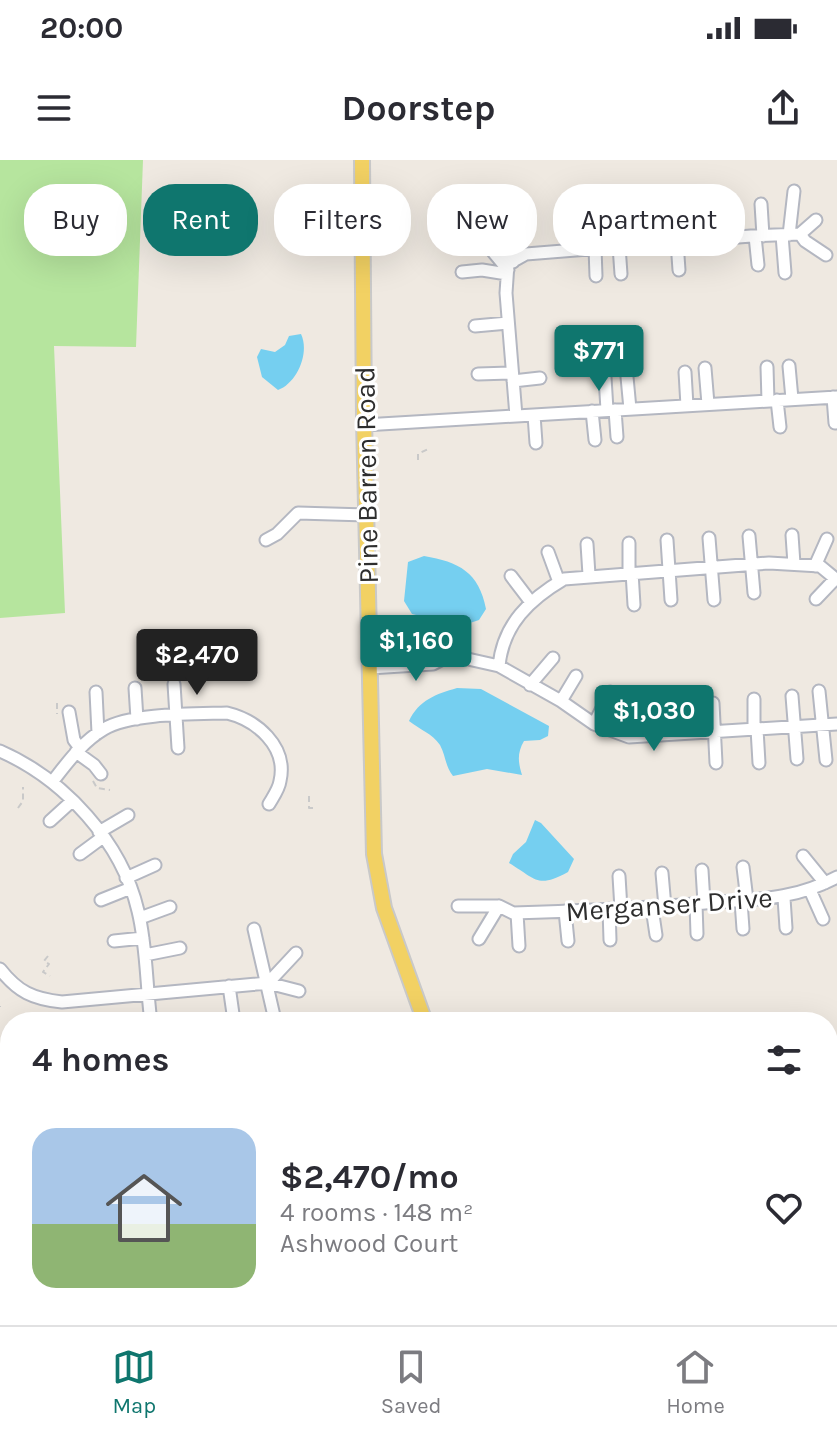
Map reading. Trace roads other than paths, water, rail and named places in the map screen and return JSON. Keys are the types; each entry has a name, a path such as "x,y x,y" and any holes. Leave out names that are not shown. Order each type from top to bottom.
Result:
{"main road":[{"name":"Pine Barren Road","path":"362,160 364,425 374,854 384,908 421,1012"}],"street":[{"path":"785,273 794,191"},
{"path":"758,265 761,204"},
{"path":"791,235 816,220"},
{"path":"745,237 791,235 826,255"},
{"path":"462,272 509,268 526,254 553,251"},
{"path":"498,256 509,268"},
{"path":"507,256 508,323 516,416"},
{"path":"596,276 597,256"},
{"path":"620,256 621,274"},
{"path":"675,256 679,270"},
{"path":"475,326 508,323"},
{"path":"789,366 792,399"},
{"path":"767,367 780,427"},
{"path":"705,368 708,404"},
{"path":"685,372 687,406"},
{"path":"478,374 540,378"},
{"path":"605,377 617,437"},
{"path":"627,377 630,409"},
{"path":"364,425 835,397 835,423"},
{"path":"592,411 595,440"},
{"path":"534,415 536,443"},
{"path":"266,540 277,534 298,513 366,515"},
{"path":"792,535 794,564"},
{"path":"749,536 754,593"},
{"path":"709,538 714,600"},
{"path":"815,566 827,539"},
{"path":"667,540 671,600"},
{"path":"629,543 634,605"},
{"path":"584,576 587,544"},
{"path":"548,552 559,582"},
{"path":"499,666 500,648 517,615 530,601 559,582 584,576 751,564 820,566 836,580 816,599"},
{"path":"511,576 530,601"},
{"path":"369,650 433,647 450,655 499,666 561,701 594,724 629,737 837,724"},
{"path":"370,668 433,664 450,655"},
{"path":"530,685 553,658"},
{"path":"561,701 576,676"},
{"path":"174,684 178,748"},
{"path":"135,688 137,719"},
{"path":"819,691 826,760"},
{"path":"96,692 98,733"},
{"path":"594,724 610,692"},
{"path":"792,696 797,759"},
{"path":"754,699 759,763"},
{"path":"713,703 716,763"},
{"path":"69,712 78,750 101,774"},
{"path":"52,782 78,750 98,733 126,720 227,713 241,716 264,732 278,754 280,782 269,804"},
{"path":"0,751 52,782 101,835 128,883 140,918 150,1012"},
{"path":"50,821 72,801"},
{"path":"80,854 128,815"},
{"path":"803,856 825,883"},
{"path":"101,900 155,865"},
{"path":"743,867 743,929"},
{"path":"697,934 702,870"},
{"path":"656,935 662,873"},
{"path":"610,940 619,876"},
{"name":"Merganser Drive","path":"499,906 517,913 784,898 837,877"},
{"path":"810,890 823,919"},
{"path":"784,898 786,928"},
{"path":"458,906 499,906"},
{"path":"479,939 499,906"},
{"path":"140,918 170,907"},
{"path":"565,911 568,941"},
{"path":"517,913 519,946"},
{"path":"254,929 273,1012"},
{"path":"114,941 143,938"},
{"path":"145,955 180,948"},
{"path":"268,983 296,953"},
{"path":"0,969 12,985 38,999 62,1002 268,983 299,991"},
{"path":"229,986 233,1012"}],"water":[{"path":"301,334 304,350 300,366 291,381 278,390 262,377 257,357 261,349 275,352 285,345 289,336"},
{"path":"424,556 457,566 473,578 486,609 479,620 461,626 412,614 404,601 408,562"},
{"path":"457,688 481,689 549,726 548,736 524,741 519,758 522,775 487,769 453,776 437,741 409,721 429,699"},
{"path":"535,820 574,859 568,872 550,880 537,880 509,863 513,854 526,842"}]}
